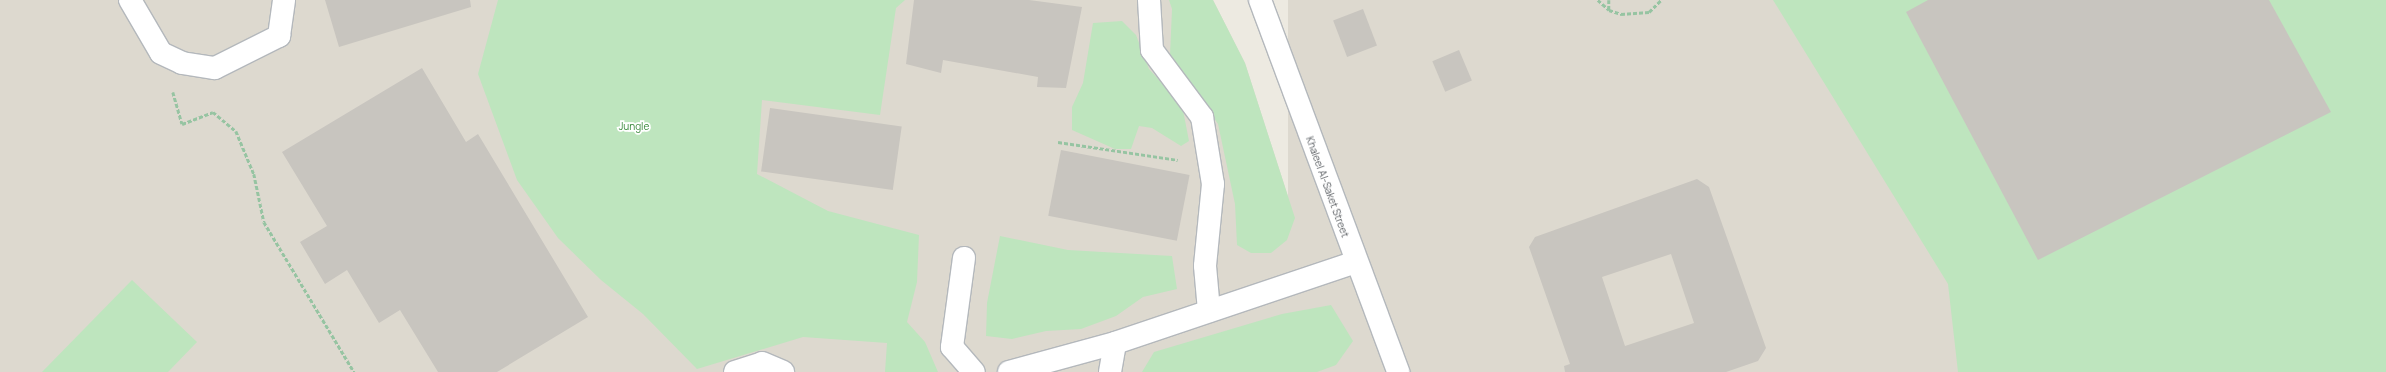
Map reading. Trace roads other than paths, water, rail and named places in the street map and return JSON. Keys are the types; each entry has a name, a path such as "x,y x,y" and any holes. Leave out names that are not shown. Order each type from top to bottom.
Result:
{"street":[{"path":"130,0 162,53 182,63 215,68 279,36 284,0"},
{"path":"1149,0 1152,50 1202,117 1214,184 1205,266 1209,311"},
{"name":"Khaleel Al-Saket Street","path":"1260,0 1355,262 1398,372"},
{"path":"964,258 952,347 974,372"},
{"path":"1009,372 1115,343 1355,262"},
{"path":"1110,372 1115,343"},
{"path":"735,372 762,363 783,372"}],"park label":[{"name":"Jungle","path":"634,127"}]}
